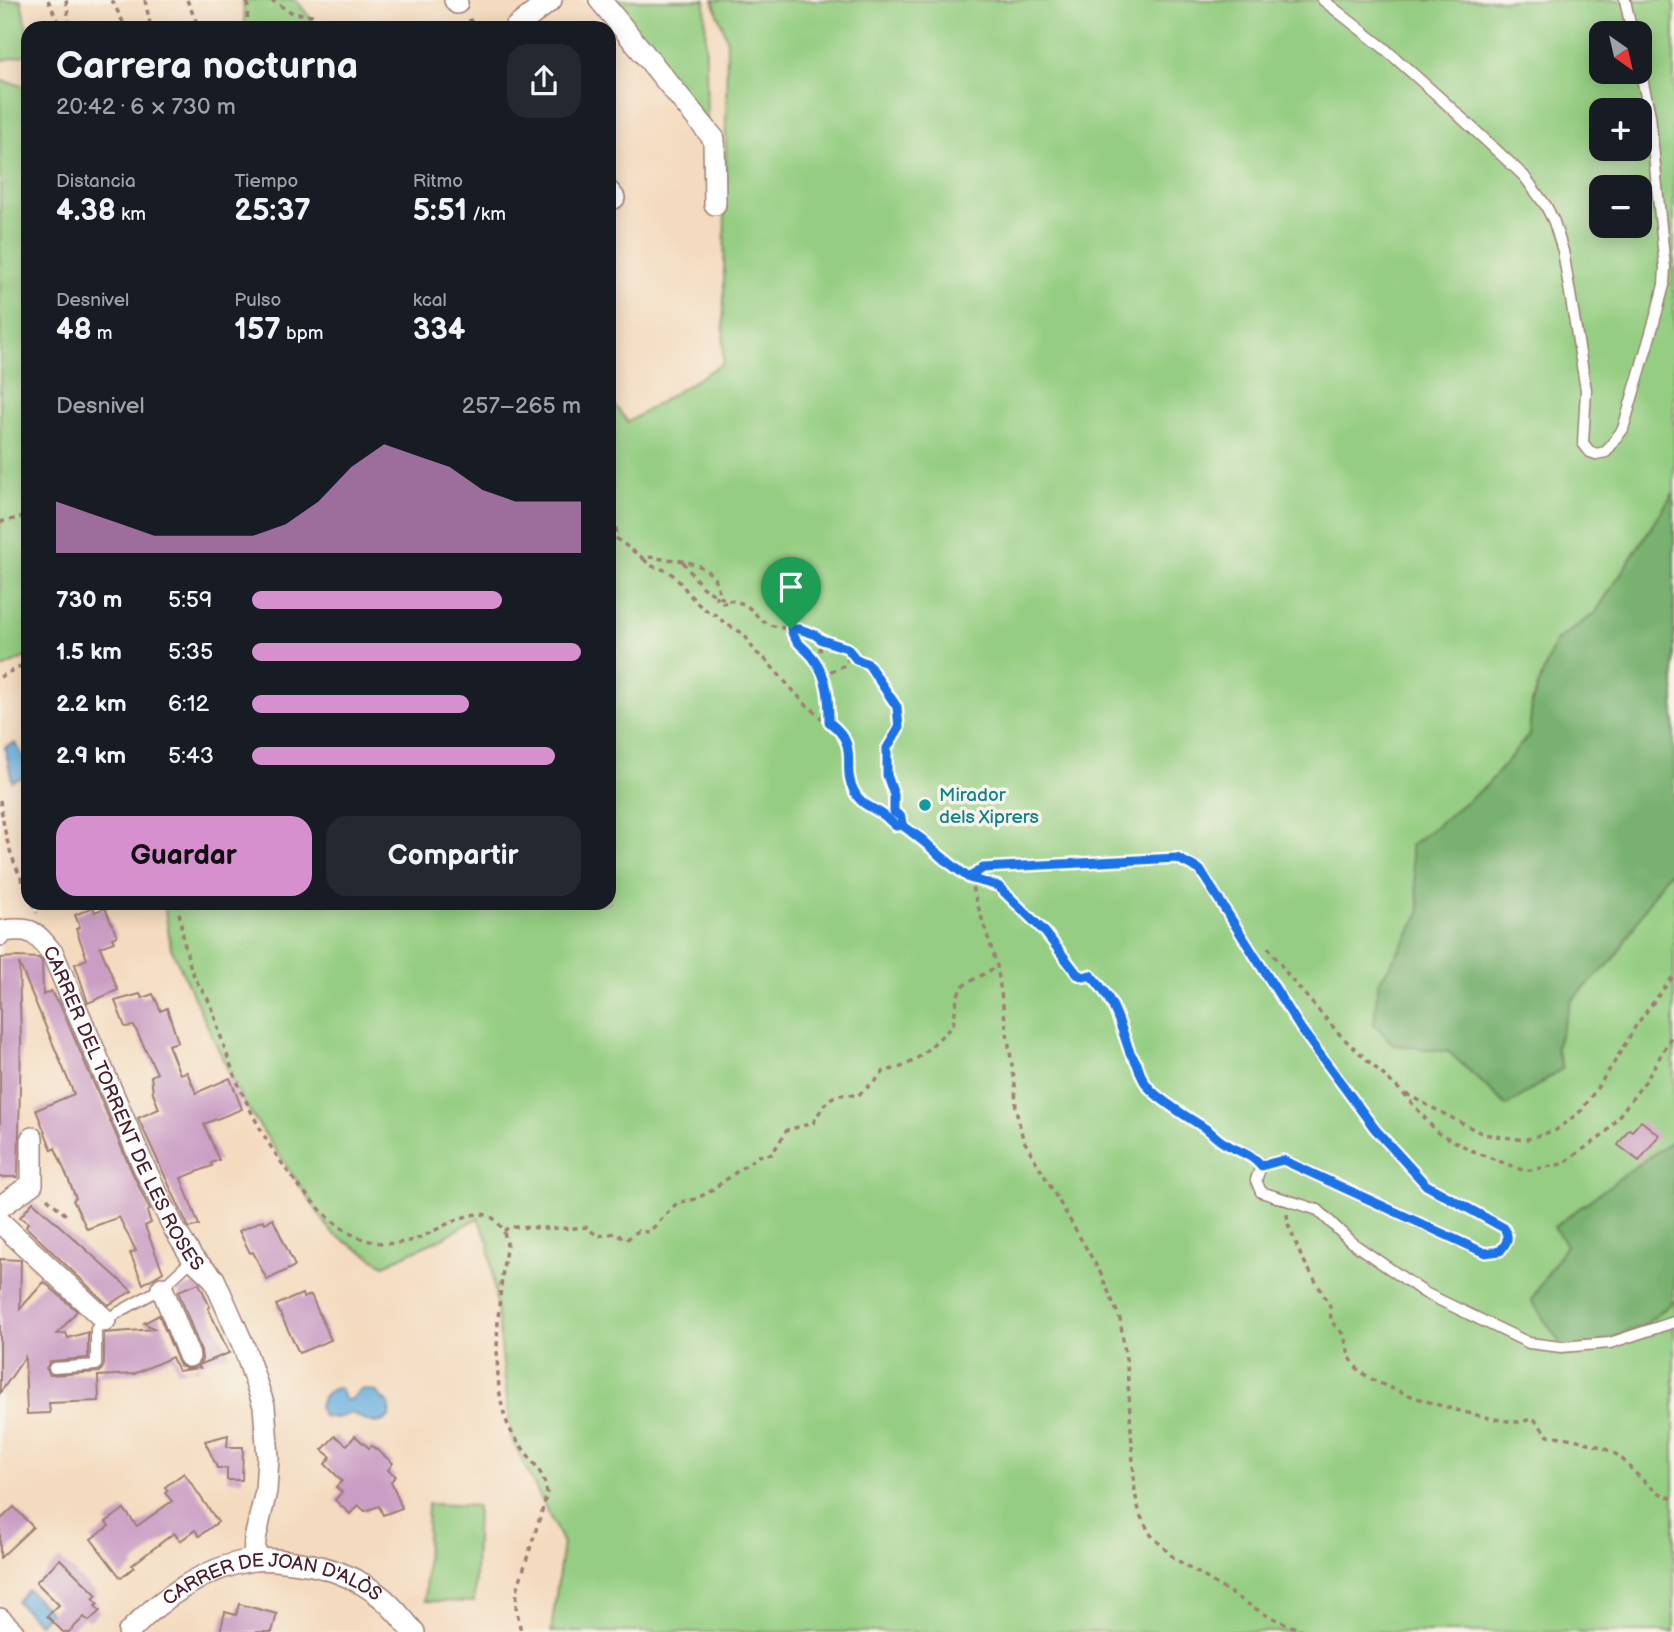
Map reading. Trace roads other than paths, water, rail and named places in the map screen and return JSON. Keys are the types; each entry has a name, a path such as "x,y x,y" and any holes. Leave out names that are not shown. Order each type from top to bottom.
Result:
{"street":[{"path":"524,21 551,0"},
{"path":"600,0 713,139 715,204"},
{"name":"CARRER DEL TORRENT DE LES ROSES","path":"0,935 4,931 23,928 36,932 53,954 144,1167 175,1230 193,1259 214,1279 244,1347 264,1406 268,1457 266,1491 255,1538 254,1560"},
{"path":"0,1207 32,1184 32,1138"},
{"path":"0,1222 105,1320"},
{"path":"162,1288 189,1356"},
{"name":"CARRER DE JOAN D'ALÒS","path":"129,1632 150,1612 191,1583 218,1569 254,1560 293,1561 342,1574 381,1597 414,1632"},
{"path":"0,1619 13,1632"}],"lane":[{"path":"1323,0 1384,48 1438,96 1524,176 1546,206 1557,229 1563,251 1586,390 1583,443 1590,452 1596,454 1606,452 1623,429 1664,285 1662,223 1650,116 1643,84"},
{"path":"1625,0 1629,21"},
{"path":"1200,870 1301,1029 1375,1129 1426,1185 1504,1228 1508,1234 1507,1243 1500,1251 1485,1253 1283,1160 1261,1166 1256,1180 1261,1192 1318,1210 1351,1242 1426,1293 1529,1343 1560,1347 1610,1343 1674,1322"},
{"path":"54,1368 96,1365 96,1329 105,1320 162,1288 193,1259"}],"water":[{"path":"15,743 21,753 21,778 12,781 5,747"},
{"path":"337,1388 347,1400 352,1399 362,1389 376,1392 390,1406 390,1416 376,1423 352,1413 336,1418 323,1416 319,1408 321,1401 327,1393"},
{"path":"28,1590 50,1612 39,1624 17,1602"}],"place":[{"name":"Mirador dels Xiprers","path":"925,805"}]}
